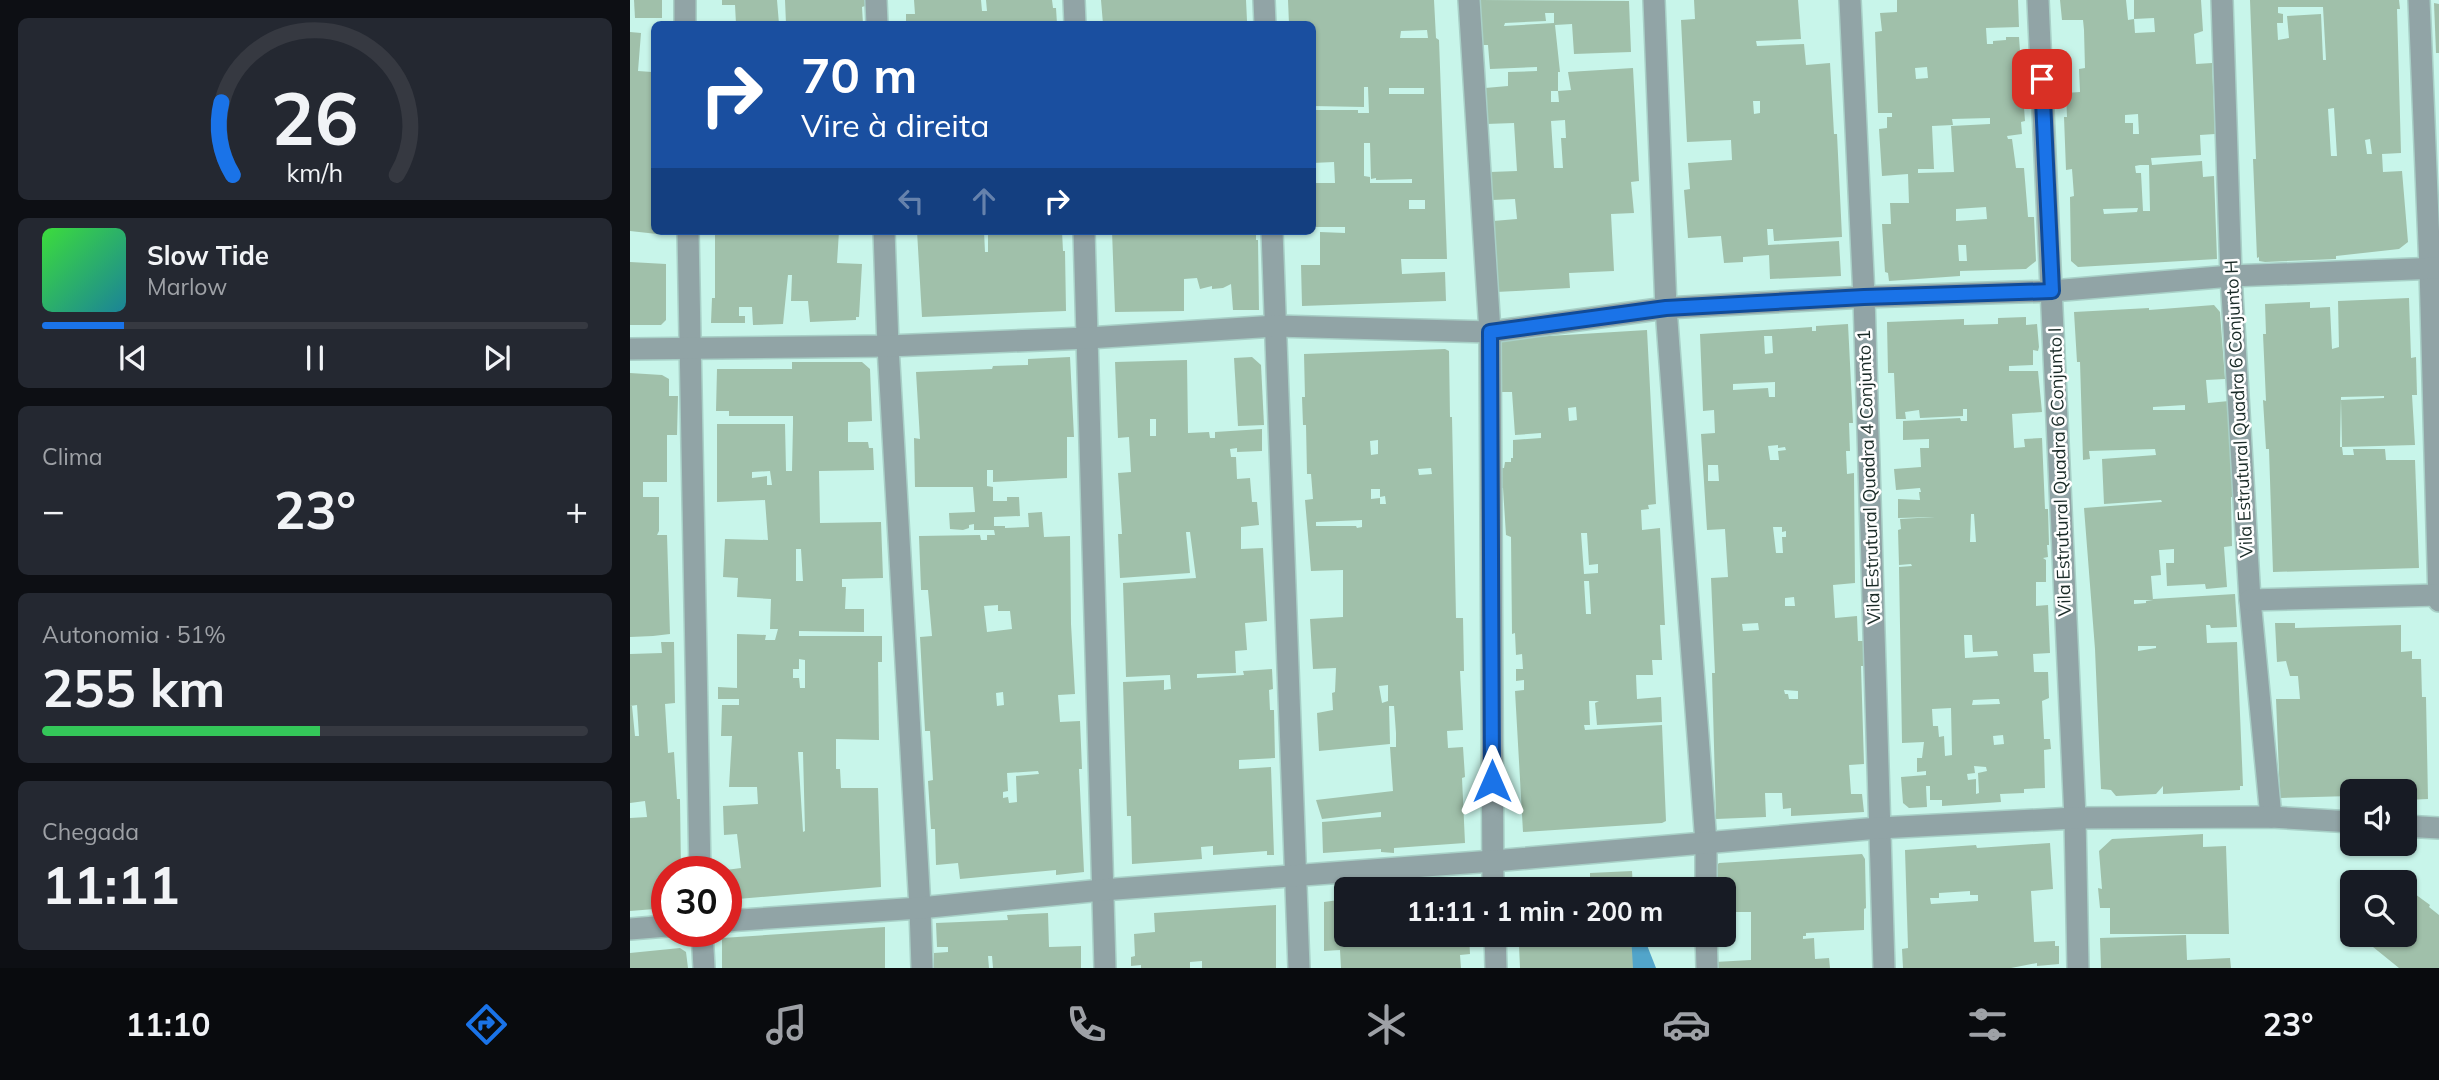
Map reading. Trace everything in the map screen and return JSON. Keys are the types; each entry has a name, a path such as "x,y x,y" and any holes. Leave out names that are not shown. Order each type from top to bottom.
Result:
{"street":[{"path":"685,0 685,21"},
{"path":"876,0 877,21"},
{"path":"1074,0 1075,21"},
{"path":"1264,0 1265,21"},
{"path":"1469,0 1490,332 1493,877"},
{"path":"1654,0 1666,308 1706,844 1706,877"},
{"name":"Vila Estrutural Quadra 4 Conjunto 1","path":"1850,0 1864,297 1884,968"},
{"name":"Vila Estrutural Quadra 6 Conjunto I","path":"2038,0 2075,818 2078,968"},
{"name":"Vila Estrutural Quadra 6 Conjunto H","path":"2222,0 2231,276 2250,600 2272,817"},
{"path":"2418,0 2434,268 2439,601"},
{"path":"688,235 700,856"},
{"path":"884,235 922,968"},
{"path":"1084,235 1105,968"},
{"path":"1272,235 1299,968"},
{"path":"630,349 888,346 1088,338 1276,326 1490,332 1666,308 1864,297 2052,291 2231,276 2434,268"},
{"path":"2250,600 2439,595"},
{"path":"742,920 920,908 1102,890 1493,861 1879,828 2075,818 2272,817 2340,821"},
{"path":"2417,827 2439,828"},
{"path":"630,929 651,927"},
{"path":"703,947 704,968"},
{"path":"1495,947 1496,968"},
{"path":"1706,947 1707,968"}],"water":[{"path":"1622,947 1648,947 1656,968 1629,968"}],"building":[{"path":"634,0 662,0 662,18 635,18"},
{"path":"722,0 777,0 779,21 736,21 735,5 722,5"},
{"path":"785,0 865,0 865,6 862,7 863,21 786,21"},
{"path":"914,0 981,0 982,11 987,11 986,0 1052,0 1053,8 1056,8 1057,21 906,21 906,14 915,14"},
{"path":"1101,0 1246,0 1247,21 1103,21"},
{"path":"1288,0 1434,0 1436,38 1439,40 1447,259 1401,259 1402,274 1445,272 1446,301 1302,306 1301,265 1320,265 1320,232 1345,233 1345,227 1316,227 1316,183 1335,183 1334,162 1316,163 1316,110 1358,110 1358,113 1369,113 1368,87 1364,87 1364,107 1316,106 1316,21 1289,21","holes":["1427,30 1428,38 1400,38 1401,31","1389,88 1424,88 1424,94 1389,94","1364,143 1370,143 1371,179 1412,179 1412,183 1370,183 1370,177 1364,176","1409,200 1425,200 1425,209 1409,209"]},
{"path":"1480,0 1629,1 1631,52 1574,54 1572,24 1555,25 1560,72 1558,91 1571,90 1568,72 1633,68 1639,181 1631,182 1634,213 1611,214 1614,271 1569,273 1570,288 1496,292 1493,221 1517,219 1515,199 1492,200 1490,172 1517,171 1514,123 1486,124 1485,88 1508,86 1508,72 1537,71 1537,67 1490,69 1488,45 1482,45","holes":["1545,13 1554,13 1554,23 1504,26 1505,23 1546,21","1551,91 1558,91 1559,102 1551,102","1565,120 1566,138 1561,138 1563,168 1554,168 1551,121"]},
{"path":"1694,0 1798,0 1801,39 1756,41 1757,46 1804,44 1806,65 1830,63 1842,237 1774,241 1773,229 1767,229 1768,245 1839,241 1841,276 1770,279 1769,255 1743,257 1743,262 1724,263 1721,236 1688,238 1684,190 1690,189 1688,163 1732,160 1731,140 1687,142 1681,20 1695,19","holes":["1753,101 1760,101 1760,113 1754,114"]},
{"path":"1897,0 2018,0 2019,27 1986,28 1987,44 2006,40 2006,37 2019,37 2025,121 2021,122 2022,134 2007,136 2012,139 2016,168 2024,168 2028,217 2034,217 2036,261 2026,269 1960,271 1960,276 1889,281 1888,273 1885,272 1882,224 1891,224 1890,203 1909,203 1908,174 1882,176 1879,129 1887,128 1887,117 1892,117 1892,113 1878,113 1875,32 1882,31 1880,13 1897,12","holes":["1927,67 1928,78 1916,79 1915,68","1990,118 1990,124 1951,126 1954,172 1918,173 1918,169 1934,169 1932,126 1953,125 1952,119","1986,207 1987,219 1956,221 1956,209","1958,245 1966,245 1967,261 1959,261"]},
{"path":"2060,0 2126,0 2128,20 2134,19 2134,0 2201,0 2203,31 2194,34 2196,64 2212,63 2215,134 2200,135 2201,155 2151,158 2152,165 2202,161 2203,177 2214,176 2217,259 2078,267 2071,261 2070,197 2074,196 2072,169 2066,170 2064,117 2067,117 2066,93 2080,92 2079,69 2085,68 2084,30 2083,20 2062,20","holes":["2154,18 2155,32 2135,33 2134,19","2138,114 2139,134 2133,134 2133,123 2125,123 2125,115","2149,165 2150,211 2143,211 2141,173 2136,173 2135,166","2138,208 2137,212 2104,214 2103,209"]},
{"path":"2250,0 2399,0 2400,9 2397,9 2401,153 2382,154 2383,172 2402,171 2408,242 2399,249 2336,256 2336,259 2259,261 2253,159 2256,159","holes":["2278,7 2323,7 2326,60 2323,60 2321,14 2287,16 2289,38 2278,40 2277,23 2283,23 2283,14 2278,13","2334,108 2337,156 2331,156 2328,109","2370,139 2372,154 2367,154 2365,140"]},
{"path":"2434,3 2439,4 2439,53 2436,53"},
{"path":"630,32 641,33 638,71 651,72 651,233 630,231"},
{"path":"715,235 839,235 837,263 862,264 859,317 856,317 856,320 810,322 808,301 791,301 792,275 788,275 783,324 753,325 752,307 739,307 739,316 745,316 745,323 711,323 712,298 715,298"},
{"path":"917,235 984,235 985,252 988,252 988,235 1062,235 1066,311 922,317"},
{"path":"1112,235 1256,235 1259,310 1233,310 1231,284 1223,288 1212,289 1212,286 1200,289 1197,278 1184,279 1184,311 1115,312"},
{"path":"630,262 666,264 666,320 661,325 630,325"},
{"path":"2409,298 2411,358 2416,357 2417,395 2412,395 2415,445 2342,447 2343,455 2354,455 2353,449 2385,449 2386,460 2415,460 2419,568 2273,572 2269,449 2266,449 2263,400 2266,401 2263,334 2266,334 2265,304 2310,302 2310,308 2330,307 2332,349 2339,347 2338,301","holes":["2384,396 2341,400 2340,447 2341,397"]},
{"path":"2214,305 2220,312 2225,379 2206,380 2208,403 2229,401 2237,498 2231,497 2232,546 2224,547 2227,587 2206,589 2205,584 2167,586 2166,563 2174,563 2174,549 2159,550 2161,575 2151,576 2153,600 2235,594 2237,627 2211,628 2206,625 2207,643 2237,642 2243,786 2240,786 2240,790 2163,794 2163,786 2156,794 2116,796 2111,790 2101,789 2095,649 2084,508 2162,502 2104,504 2102,459 2156,455 2155,449 2089,451 2090,459 2083,460 2080,362 2077,362 2074,312","holes":["2185,405 2185,410 2153,410 2153,407","2134,600 2153,600 2146,603 2134,604","2138,646 2156,646 2156,648 2138,651"]},
{"path":"2026,317 2026,325 2037,324 2039,347 2038,351 2033,350 2033,365 2009,366 2009,371 2038,371 2042,412 2012,414 2014,448 2025,447 2024,439 2042,438 2049,545 2048,557 2043,558 2046,560 2046,582 2036,582 2036,606 2048,605 2050,653 2033,654 2034,672 2048,672 2049,698 2042,701 2044,739 2050,739 2051,749 2044,750 2045,788 2024,789 2024,793 2000,794 2001,802 1942,806 1942,800 1930,800 1930,786 1926,786 1927,807 1909,808 1903,803 1901,777 1926,775 1926,771 1917,772 1917,758 1922,758 1924,742 1902,743 1899,567 1912,566 1899,565 1898,530 1901,529 1900,519 1935,517 1898,518 1898,499 1920,500 1921,492 1920,488 1896,490 1894,469 1921,467 1920,448 1929,448 1929,439 1903,440 1903,421 1960,418 1961,421 1967,421 1967,409 1963,409 1963,416 1920,418 1919,410 1905,412 1906,419 1896,419 1894,373 1888,373 1887,322 1964,319 1964,325 1998,324 1998,318","holes":["1971,514 1974,514 1976,542 1970,542","1964,635 1972,635 1973,652 1997,651 1998,656 1965,658","1994,699 1999,699 2000,704 1972,705 1973,700","1951,708 1952,755 1945,756 1944,736 1939,737 1938,726 1933,726 1932,709","2003,735 2004,744 1994,745 1993,736","1974,766 1986,767 1987,771 1978,773 1979,793 1976,794 1976,779 1968,780 1967,774 1975,773"]},
{"path":"1848,324 1853,423 1849,423 1850,451 1846,451 1847,474 1854,473 1855,583 1833,585 1835,618 1857,616 1858,641 1863,641 1864,666 1861,666 1864,764 1849,765 1851,794 1862,794 1864,812 1791,816 1791,808 1783,809 1782,793 1765,793 1766,817 1716,819 1711,578 1728,577 1725,529 1707,530 1701,434 1715,433 1714,410 1703,411 1700,334 1812,327 1812,331 1816,331 1816,326","holes":["1764,336 1772,336 1773,353 1765,354","1775,382 1775,397 1769,397 1768,388 1733,390 1733,384","1768,446 1785,447 1786,450 1778,451 1779,460 1770,460","1708,465 1718,465 1719,481 1708,481","1773,527 1782,527 1782,532 1786,531 1786,537 1782,537 1783,553 1776,553","1794,597 1795,606 1785,606 1785,598","1758,623 1759,630 1743,631 1742,624","1784,690 1798,691 1798,699 1789,699 1788,694 1785,694"]},
{"path":"1647,330 1656,504 1641,510 1642,530 1660,528 1665,625 1660,625 1662,660 1652,660 1653,675 1636,675 1637,699 1661,697 1662,722 1597,725 1595,703 1599,701 1589,701 1590,725 1584,725 1585,730 1662,725 1666,821 1662,823 1523,832 1515,691 1524,690 1524,680 1516,681 1516,669 1523,669 1522,654 1516,655 1515,633 1512,634 1511,537 1506,535 1503,488 1500,488 1497,468 1504,468 1505,462 1511,462 1513,440 1541,438 1541,433 1515,435 1512,392 1496,392 1499,339","holes":["1576,407 1577,420 1569,421 1568,408","1581,533 1587,533 1589,565 1598,564 1598,573 1584,574","1584,581 1589,581 1591,614 1586,614"]},
{"path":"1449,351 1456,618 1463,618 1464,671 1460,671 1463,730 1447,731 1448,748 1463,747 1465,843 1394,848 1394,853 1381,852 1381,849 1323,853 1322,822 1381,817 1381,812 1322,819 1316,800 1393,791 1390,747 1396,747 1396,733 1394,706 1389,706 1390,744 1319,751 1317,713 1333,710 1332,693 1335,692 1336,668 1313,669 1310,619 1343,617 1343,570 1311,571 1305,500 1313,499 1311,474 1307,474 1306,425 1303,425 1304,354","holes":["1378,440 1378,454 1371,455 1370,441","1431,468 1432,474 1419,475 1418,469","1371,489 1380,489 1380,497 1385,496 1386,504 1380,504 1380,498 1371,499","1362,520 1362,527 1357,528 1316,526 1316,522","1388,685 1388,701 1382,703 1379,686"]},
{"path":"1070,357 1074,437 1067,437 1067,478 993,482 993,470 987,470 987,486 993,487 993,501 1007,501 1007,497 1019,497 1020,516 994,517 994,526 1029,527 1028,513 1042,512 1044,537 1070,536 1075,694 1058,695 1060,722 1080,721 1082,769 1079,769 1084,872 1056,875 1056,870 960,879 958,863 936,865 935,829 931,829 928,781 933,780 930,731 925,731 920,637 932,636 928,590 921,590 919,536 980,535 981,540 987,540 987,535 995,535 994,530 974,530 974,524 963,530 950,529 949,513 975,512 973,487 915,487 914,438 920,439 916,372 1028,365 1028,359","holes":["998,605 998,611 1010,611 1012,629 987,632 984,606","1003,692 1004,705 997,706 996,693","1038,771 1039,774 1016,776 1017,802 1009,803 1008,797 1003,798 1003,792 1008,791 1007,773"]},
{"path":"1252,357 1261,365 1264,425 1238,426 1234,358"},
{"path":"1187,360 1188,433 1209,432 1210,438 1215,438 1215,432 1262,429 1262,451 1237,452 1237,448 1230,449 1231,457 1236,457 1237,479 1250,478 1252,502 1257,502 1259,525 1241,527 1241,549 1263,548 1267,621 1245,623 1247,650 1235,651 1236,673 1197,674 1197,678 1244,675 1243,671 1272,669 1273,689 1269,690 1270,710 1274,710 1275,758 1239,760 1239,769 1271,767 1274,855 1267,855 1267,851 1213,855 1213,846 1201,847 1202,859 1132,864 1131,816 1127,816 1123,682 1164,680 1164,690 1171,689 1170,675 1126,677 1123,583 1196,578 1190,532 1186,532 1190,573 1120,578 1118,534 1122,534 1118,473 1131,472 1129,437 1118,438 1115,362","holes":["1150,419 1156,419 1156,436 1150,436"]},
{"path":"792,362 862,362 870,369 872,421 848,422 848,442 868,442 869,448 873,448 874,470 819,471 820,523 881,522 883,578 842,579 842,587 846,587 845,609 864,609 864,632 799,631 799,636 882,636 882,662 878,662 879,740 836,739 836,769 840,769 841,788 878,788 881,887 742,899 742,856 740,856 737,834 724,835 723,806 758,804 757,787 729,787 732,736 721,736 722,705 739,705 739,699 718,699 718,687 737,688 737,634 766,635 765,640 775,640 778,629 770,629 771,599 737,597 738,578 723,577 725,539 768,540 765,500 717,502 717,424 785,424 786,471 792,471 793,416 729,416 729,411 716,411 717,369 792,369","holes":["770,471 772,485 767,485 767,476 752,478 752,472","796,549 801,549 803,581 796,581","799,659 805,660 805,688 800,688 799,678 793,678 793,669 799,669","798,752 803,752 803,832"]},
{"path":"630,373 662,375 669,379 669,396 678,396 677,435 667,435 667,482 643,482 643,497 659,497 657,535 667,535 670,634 630,637"},
{"path":"2275,623 2295,623 2295,628 2401,625 2401,652 2412,651 2412,659 2421,659 2422,697 2426,697 2428,799 2417,799 2417,779 2340,779 2340,796 2280,798 2276,699 2300,699 2298,676 2290,676 2286,661 2277,662"},
{"path":"661,642 674,642 675,703 665,704 668,753 674,752 677,799 680,799 681,856 651,856 651,909 630,911 630,818 647,817 645,801 630,803 630,706 630,654 662,653","holes":["637,705 639,736 635,736 630,706"]},
{"path":"2203,834 2203,847 2226,846 2229,934 2110,934 2110,908 2100,908 2098,888 2102,889 2099,851 2112,839"},
{"path":"2050,843 2053,889 2031,891 2034,942 2055,941 2055,946 2059,946 2059,964 2037,966 2037,963 2011,968 1903,968 1902,949 1908,948 1905,850 1976,845 1977,848","holes":["1970,891 1970,895 1978,895 1978,901 1931,904 1930,898 1939,898 1939,893"]},
{"path":"1862,854 1865,859 1864,930 1806,933 1806,936 1803,936 1803,939 1814,938 1815,959 1829,958 1830,968 1715,968 1715,962 1751,960 1751,912 1736,912 1736,877 1714,877 1714,868 1719,863"},
{"path":"1632,871 1632,877 1590,877 1590,873"},
{"path":"2417,896 2439,915 2439,968 2399,968 2373,947 2417,947"},
{"path":"1334,901 1334,947 1470,947 1470,954 1460,955 1461,968 1341,968 1340,950 1324,951 1324,902"},
{"path":"1276,905 1276,968 1202,968 1202,961 1190,962 1190,968 1131,966 1131,957 1135,956 1134,934 1155,932 1154,913"},
{"path":"1048,913 1049,947 1081,946 1081,968 993,968 992,956 988,956 989,968 934,968 934,953 948,952 948,947 937,947 936,923 1008,920 1007,915"},
{"path":"885,927 885,968 722,968 722,947 742,947 742,937"},
{"path":"2186,935 2187,960 2230,958 2231,968 2101,968 2100,938"},
{"path":"1519,947 1632,947 1633,968 1520,968"},
{"path":"680,948 686,952 688,968 630,968 630,953"}],"route":[{"path":"1492,781 1490,332 1666,308 1864,297 2052,291 2042,79"}]}
